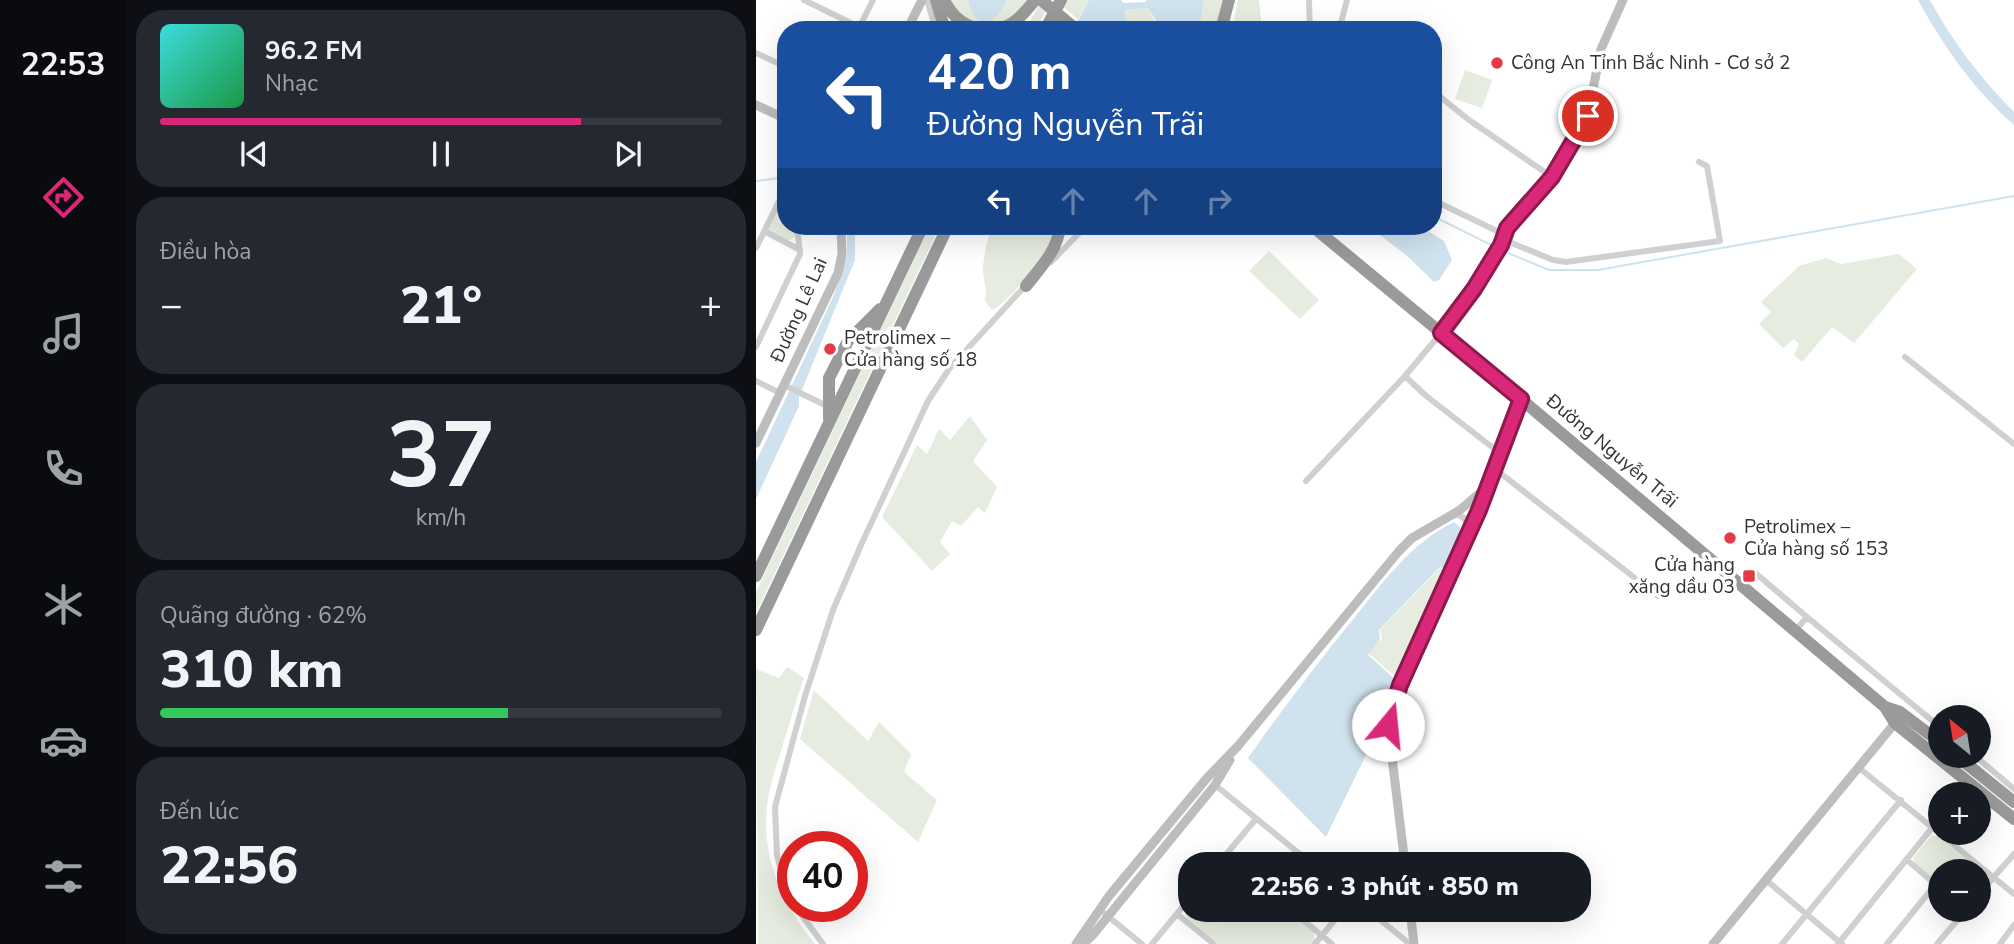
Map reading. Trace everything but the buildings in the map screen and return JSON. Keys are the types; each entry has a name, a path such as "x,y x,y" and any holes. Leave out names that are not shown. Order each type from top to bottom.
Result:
{"highway":[{"path":"936,0 942,21"},
{"path":"944,0 960,21"},
{"path":"1014,21 1037,0"},
{"path":"1024,21 1037,0"},
{"path":"1037,0 1065,21"},
{"path":"1050,21 1061,0"},
{"path":"1223,21 1229,0"},
{"path":"1231,21 1235,0"},
{"path":"756,576 916,235"},
{"path":"756,630 944,235"},
{"path":"897,333 912,312 949,235"},
{"path":"1026,286 1055,247 1058,235"},
{"name":"Đường Nguyễn Trãi","path":"1323,235 1867,691 1885,707 1895,723 2014,819"},
{"path":"829,422 829,378 848,341 886,303"},
{"path":"756,638 771,600"},
{"name":"Đường Nguyễn Trãi","path":"1885,707 1900,712 1928,730"},
{"path":"1975,768 2001,785 2014,802"}],"street":[{"path":"804,0 845,21"},
{"path":"862,21 873,0"},
{"path":"912,21 925,0"},
{"path":"925,0 933,21"},
{"path":"1309,0 1310,21"},
{"path":"1341,21 1347,0"},
{"path":"1306,481 1405,376 1441,333 1464,304 1494,257 1502,239 1552,177 1588,116 1601,49 1623,0"},
{"path":"756,53 777,63"},
{"path":"1442,98 1552,177"},
{"path":"756,105 777,115"},
{"path":"1442,205 1502,239 1553,260 1566,262 1720,241 1707,166 1699,162"},
{"path":"756,248 777,206"},
{"path":"764,231 800,250"},
{"path":"756,347 800,250 798,235"},
{"name":"Đường Lê Lai","path":"757,436 838,273 842,254 841,235"},
{"path":"777,855 775,807 809,683 833,610 928,401 949,369 1077,235"},
{"path":"1905,357 2014,444"},
{"path":"1405,376 1425,395 1501,454"},
{"path":"756,381 803,394 829,407"},
{"path":"1404,852 1389,716 1400,685 1488,486 1521,399"},
{"path":"1495,468 1658,596"},
{"path":"1083,944 1162,850 1238,746 1406,543 1469,503 1488,486"},
{"path":"1450,516 1462,516 1468,522 1469,530"},
{"path":"1753,570 1879,676 1928,725"},
{"path":"1795,631 1807,617"},
{"path":"1867,691 1879,676"},
{"path":"1713,944 1895,723"},
{"path":"1858,767 1928,824"},
{"path":"1986,768 2001,785 2014,789"},
{"path":"1211,781 1297,852"},
{"path":"1076,944 1099,909 1153,843 1211,781"},
{"path":"1782,944 1901,800"},
{"path":"1228,852 1256,819"},
{"path":"1766,880 1840,943 1928,833"},
{"path":"1153,843 1162,850"},
{"path":"1953,845 2014,894"},
{"path":"1991,879 2014,854"},
{"path":"1907,860 1928,878"},
{"path":"1887,944 1928,898"},
{"path":"1099,909 1142,944"},
{"path":"1152,944 1177,914 1214,944"},
{"path":"807,922 823,944"},
{"path":"1305,922 1332,944"},
{"path":"1315,944 1333,922"},
{"path":"1384,922 1412,944"},
{"path":"1411,922 1412,944"},
{"path":"1937,944 1956,922"},
{"path":"2000,944 2014,925"}],"shaded area":[{"path":"946,0 1030,0 1006,21 964,21"},
{"path":"1042,0 1052,0 1040,21 1030,21"},
{"path":"1063,0 1089,0 1078,19 1061,5"},
{"path":"1204,0 1226,0 1220,21 1200,21"},
{"path":"1238,0 1259,0 1261,21 1234,21"},
{"path":"1148,8 1154,21 1126,21 1124,10"},
{"path":"1465,70 1492,80 1482,108 1455,99"},
{"path":"777,211 777,235 795,237 788,241 769,231"},
{"path":"926,235 936,235 756,613 756,592"},
{"path":"990,235 1054,235 1031,272 1010,296 992,310 985,301 983,272"},
{"path":"1269,251 1319,300 1300,319 1249,271"},
{"path":"1899,254 1917,269 1854,343 1832,327 1802,362 1794,355 1799,344 1794,339 1783,348 1759,324 1771,312 1761,302 1799,266 1826,258 1841,264"},
{"path":"970,416 987,440 973,461 997,487 985,513 978,507 961,526 952,521 940,542 950,554 932,571 882,517 917,445 927,454 939,429 950,440"},
{"path":"1440,568 1447,572 1398,679 1369,654 1369,651 1382,638 1380,630"},
{"path":"787,667 804,678 767,807 767,844 777,880 777,922 799,922 815,944 758,944 756,669 779,678"},
{"path":"814,690 868,741 879,722 911,754 904,772 937,800 918,842 800,739"},
{"path":"1928,840 1928,845 1948,845 1966,859 1928,859 1928,875 1915,864 1913,858"},
{"path":"1192,922 1302,922 1313,931 1315,940 1312,944 1219,944"}],"water":[{"path":"968,0 1007,0 991,21 979,21"},
{"path":"1089,0 1121,0 1123,3 1146,0 1204,0 1200,21 1156,21 1148,8 1124,10 1126,21 1078,21"},
{"path":"1918,0 1930,0 1968,59 2014,112 2014,125 1999,112 1961,67"},
{"path":"847,235 855,235 855,260 799,397 799,406 756,499 756,462 834,295 847,255"},
{"path":"1380,235 1434,235 1444,241 1452,260 1439,280 1434,282"},
{"path":"1454,522 1460,527 1459,541 1444,569 1440,567 1379,630 1380,639 1368,655 1397,681 1384,718 1326,837 1248,758 1313,669 1388,577 1424,541"}],"waterway":[{"path":"756,181 777,178"},
{"path":"1503,251 1549,270 1598,270 2014,196"},
{"path":"1442,220 1495,247"}],"place":[{"name":"Công An Tỉnh Bắc Ninh - Cơ sở 2","path":"1497,63"},
{"name":"Petrolimex – Cửa hàng số 18","path":"830,349"},
{"name":"Petrolimex – Cửa hàng số 153","path":"1730,538"},
{"name":"Cửa hàng xăng dầu 03","path":"1749,576"}],"route":[{"path":"1388,725 1400,685 1479,510 1521,399 1441,333 1474,289 1501,245 1507,228 1552,177 1588,116"}]}
